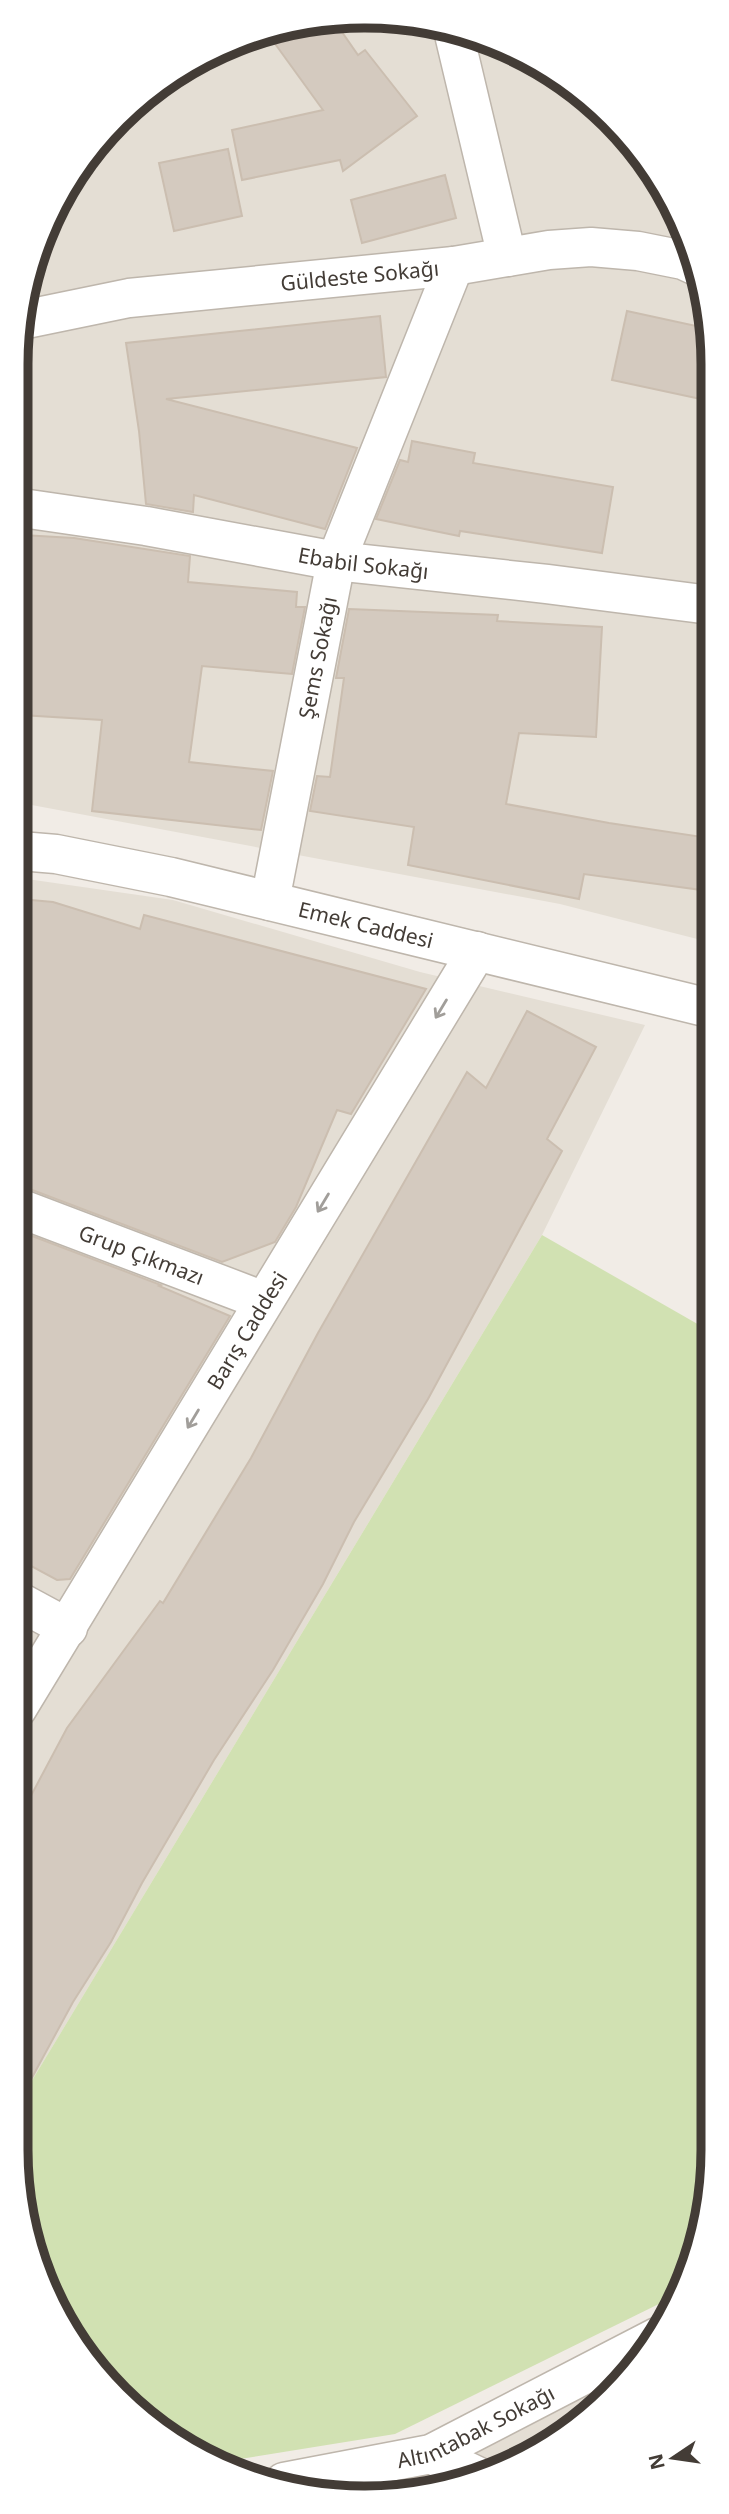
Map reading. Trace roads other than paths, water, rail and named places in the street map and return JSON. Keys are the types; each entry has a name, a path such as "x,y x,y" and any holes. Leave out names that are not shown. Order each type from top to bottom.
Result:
{"street":[{"path":"455,40 507,257"},
{"name":"Güldeste Sokağı","path":"31,318 129,298 454,266 549,250 591,247 638,251 685,261"},
{"name":"Şems Sokağı","path":"270,901 336,561 454,266"},
{"name":"Ebabil Sokağı","path":"28,509 145,526 336,561 701,604"},
{"name":"Emek Caddesi","path":"28,851 56,853 171,877 701,1006"},
{"name":"Barış Caddesi","path":"28,1692 477,951"},
{"name":"Grup Çıkmazı","path":"28,1211 264,1301"},
{"path":"28,1606 68,1628"},
{"name":"Altıntabak Sokağı","path":"297,2480 431,2454 635,2348"},
{"path":"431,2454 466,2470"}]}
